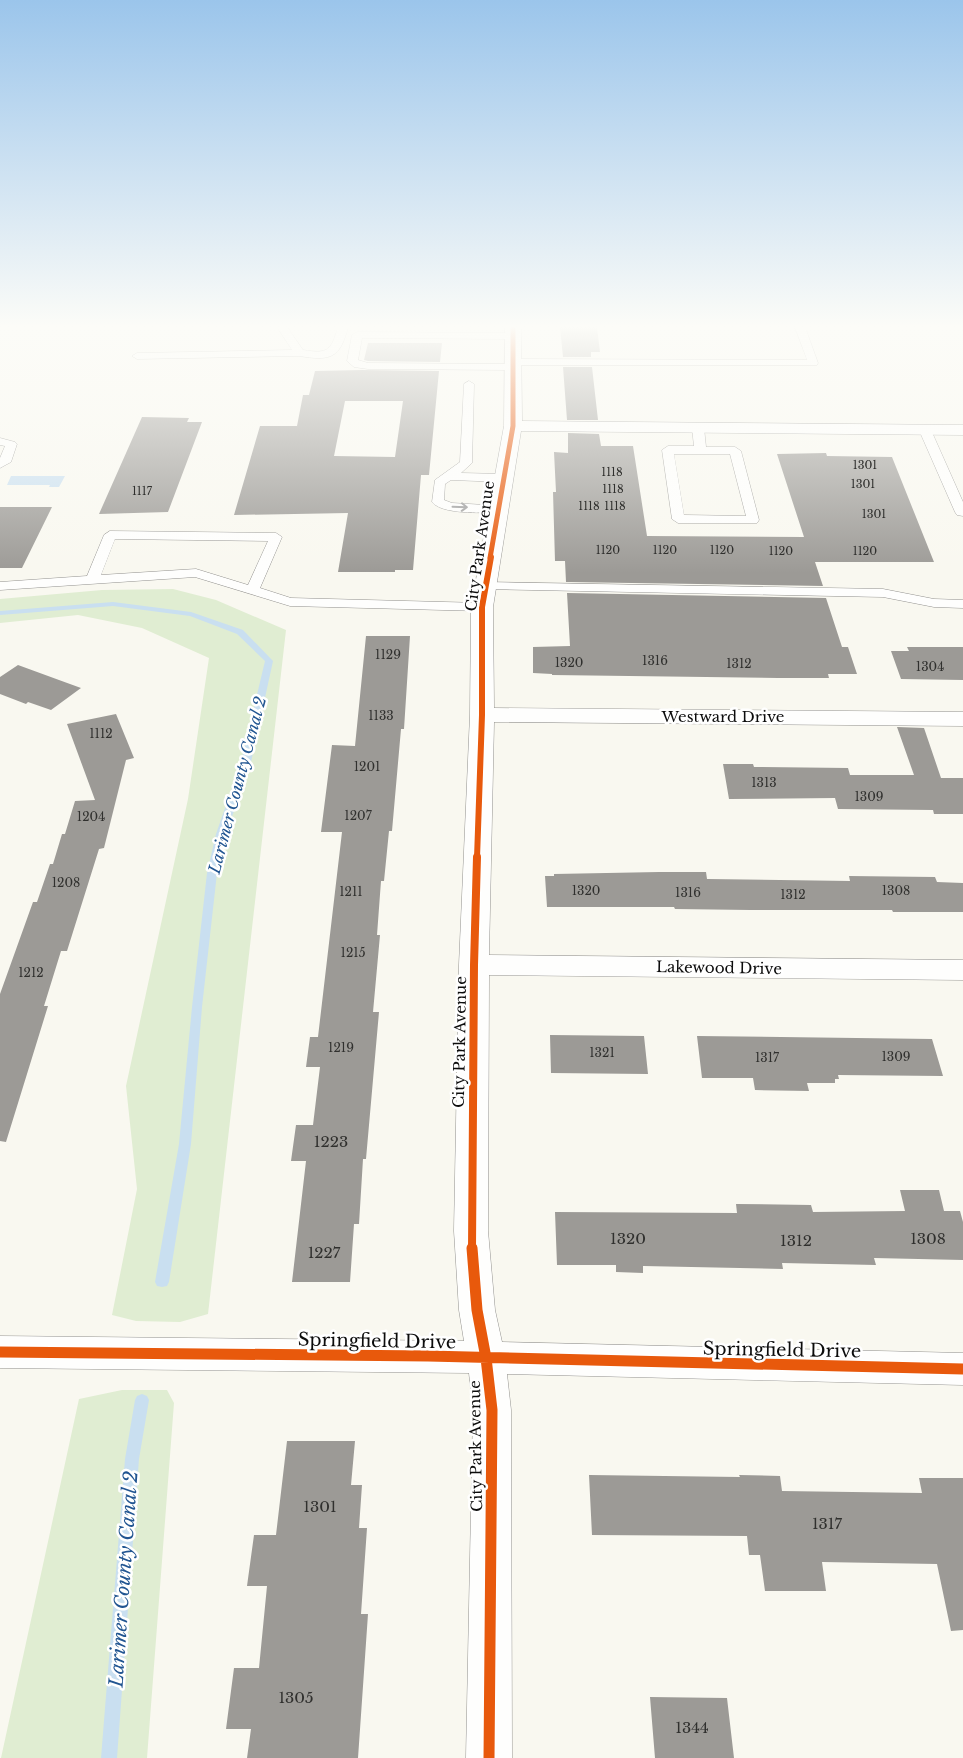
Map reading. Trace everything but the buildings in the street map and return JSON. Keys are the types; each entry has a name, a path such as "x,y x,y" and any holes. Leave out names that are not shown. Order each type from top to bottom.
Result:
{"street":[{"name":"City Park Avenue","path":"489,1758 492,1410 486,1358 477,1310 471,1231 474,965 484,597 513,426 513,409"},
{"path":"513,426 963,430"},
{"name":"Westward Drive","path":"482,715 963,719"},
{"name":"Lakewood Drive","path":"474,965 963,970"},
{"name":"Springfield Drive","path":"0,1352 486,1358 963,1369"}],"lane":[{"path":"468,409 466,462 439,483 438,502 450,507 498,509"},
{"path":"698,428 700,450"},
{"path":"925,430 961,512 963,512"},
{"path":"0,441 11,444 7,459 0,464"},
{"path":"668,450 700,450 736,451 753,520 678,519 668,450"},
{"path":"449,476 504,478"},
{"path":"92,580 110,535 276,537 253,590"},
{"path":"0,586 196,572 290,602 484,597 884,593 934,603 963,604"}],"green space":[{"path":"173,589 216,600 286,630 208,1314 180,1322 136,1321 112,1315 137,1189 126,1086 188,799 209,658 142,628 78,615 0,623 0,599 102,590"},
{"path":"122,1390 167,1390 174,1403 147,1758 1,1758 79,1399"}],"water":[{"path":"11,476 65,476 59,487 49,487 50,485 7,485"}],"waterway":[{"name":"Larimer County Canal 2","path":"0,613 113,604 191,614 240,632 269,661 246,762 221,834 212,873 197,1007 185,1144 162,1282"},
{"name":"Larimer County Canal 2","path":"109,1758 132,1459 142,1400"}],"cycle path":[{"path":"489,1758 492,1410 486,1358 477,1310 471,1231 474,965 482,715 482,607 513,426 513,409"},
{"path":"0,1352 428,1356 963,1369"}]}
